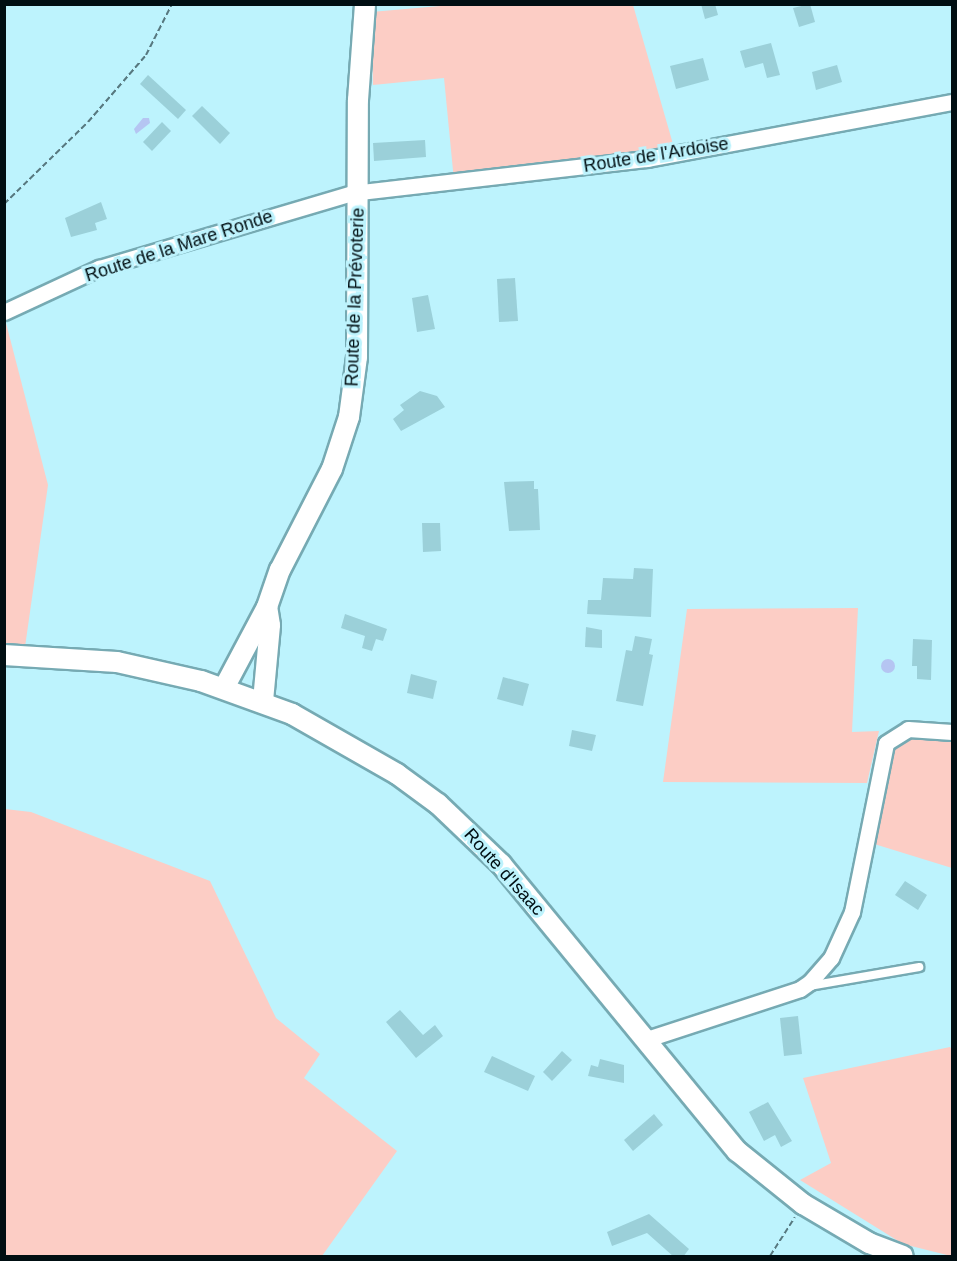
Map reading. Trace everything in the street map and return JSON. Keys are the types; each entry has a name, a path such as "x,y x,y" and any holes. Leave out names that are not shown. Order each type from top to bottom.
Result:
{"street":[{"name":"Route de la Prévoterie","path":"224,688 267,607 280,570 332,469 349,417 357,357 358,100 365,4"},
{"name":"Route de l'Ardoise","path":"358,193 647,159 952,102"},
{"name":"Route de la Mare Ronde","path":"4,312 99,268 358,193"},
{"name":"Route de la Prévoterie","path":"263,701 270,625 267,607"},
{"name":"Route d'Isaac","path":"4,655 117,662 224,688 263,701 353,746 438,804 501,864 737,1151 803,1204 869,1243 903,1257"},
{"path":"644,1040 804,986 831,958 852,912 886,743 908,729 952,732"}],"lane":[{"path":"804,986 920,967"}],"path":[{"path":"4,204 88,122 146,55 172,4"},
{"path":"770,1257 803,1204"}],"shaded area":[{"path":"463,4 633,5 677,158 455,191 444,78 373,85 371,12"},
{"path":"6,323 48,485 25,647 5,646"},
{"path":"858,608 852,732 879,731 867,783 663,782 687,609"},
{"path":"904,735 952,737 952,868 871,843 892,744"},
{"path":"5,809 31,812 210,881 276,1018 320,1054 304,1078 397,1151 322,1256 5,1256"},
{"path":"950,1047 952,1050 951,1256 903,1244 800,1180 831,1163 803,1078"}],"water":[{"path":"143,118 149,118 150,123 136,134 134,129"},
{"path":"885,659 891,659 895,666 891,673 885,673 881,669 881,663"}],"building":[{"path":"701,4 715,4 718,15 705,19"},
{"path":"810,4 815,22 799,27 793,8"},
{"path":"771,43 780,75 767,78 763,63 745,68 740,51"},
{"path":"703,58 709,80 676,89 670,66"},
{"path":"837,65 842,82 816,90 812,72"},
{"path":"148,75 186,110 178,119 140,84"},
{"path":"202,106 230,133 220,144 192,116"},
{"path":"162,122 171,131 152,151 143,142"},
{"path":"425,140 426,157 374,161 373,143"},
{"path":"101,202 107,219 95,223 97,230 71,237 65,218"},
{"path":"515,278 518,321 499,322 497,279"},
{"path":"428,295 435,329 417,332 412,298"},
{"path":"420,391 437,396 445,407 401,431 393,419 404,410 400,405"},
{"path":"534,481 534,489 538,489 540,530 509,531 504,482"},
{"path":"422,523 440,523 441,551 423,552"},
{"path":"634,568 653,569 651,617 587,614 588,600 601,600 603,578 633,579"},
{"path":"345,614 387,629 383,641 376,639 372,651 362,648 365,636 341,628"},
{"path":"586,627 602,630 602,648 585,647"},
{"path":"635,636 652,639 649,654 653,655 643,706 616,701 626,650 632,651"},
{"path":"913,639 932,640 931,680 917,679 917,666 912,666"},
{"path":"411,674 437,681 433,699 407,693"},
{"path":"503,677 529,684 523,706 497,699"},
{"path":"572,730 596,735 592,751 569,746"},
{"path":"905,881 927,895 918,910 895,895"},
{"path":"400,1010 423,1035 435,1025 443,1036 416,1058 386,1022"},
{"path":"798,1016 802,1054 784,1056 780,1018"},
{"path":"562,1051 572,1060 552,1081 543,1072"},
{"path":"492,1056 535,1076 528,1091 484,1072"},
{"path":"600,1059 624,1065 624,1083 588,1076 591,1065 598,1067"},
{"path":"768,1102 792,1141 781,1147 775,1135 764,1141 749,1112"},
{"path":"654,1114 663,1125 633,1151 624,1140"},
{"path":"649,1214 689,1249 683,1257 674,1257 647,1233 612,1246 607,1232"}]}
